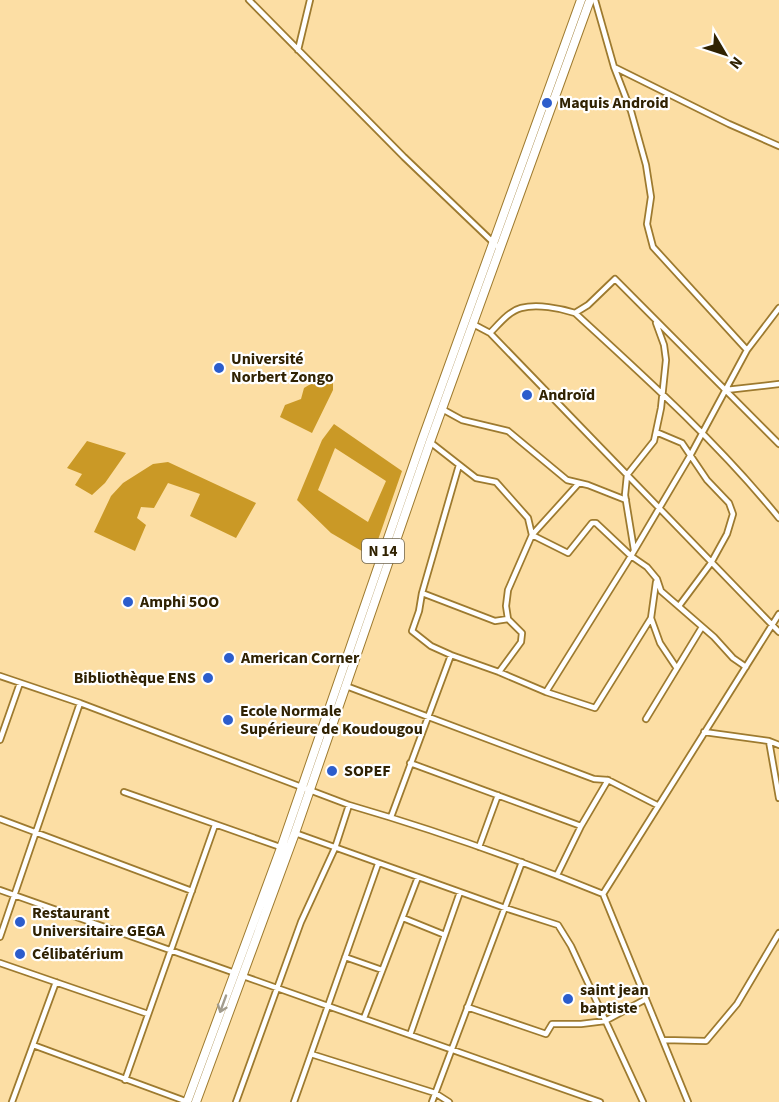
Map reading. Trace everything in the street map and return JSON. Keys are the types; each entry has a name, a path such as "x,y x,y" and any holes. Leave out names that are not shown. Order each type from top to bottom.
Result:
{"main road":[{"name":"N 14","path":"285,849 295,833 306,788 472,324 496,245 581,0"},
{"name":"N 14","path":"196,1102 306,788 418,451 590,0"},
{"name":"N 14","path":"187,1102 239,974"}],"street":[{"path":"249,0 404,157 496,245"},
{"path":"298,50 310,0"},
{"path":"595,0 646,165 651,197 647,224 653,247 747,350"},
{"path":"614,67 779,146"},
{"path":"575,313 588,305 615,279 779,444"},
{"path":"490,333 505,318 520,308 564,309 575,313 662,393 755,489 779,518"},
{"path":"546,692 690,456 747,350 779,308"},
{"path":"634,550 626,500 627,475 654,441 661,408 666,360 664,345 655,320"},
{"path":"472,324 490,333 779,632"},
{"path":"726,390 779,384"},
{"path":"442,409 462,420 508,431 567,480 626,500"},
{"path":"656,432 682,443 729,503 733,514 727,534 711,562 678,606"},
{"path":"430,442 476,478 496,482 528,518 532,535 568,554 592,523 597,523 631,556 647,567 657,579 661,591 733,658 746,667"},
{"path":"459,465 412,631 431,646 546,692 595,708 651,618 657,579"},
{"path":"499,672 521,642 522,633 508,619 506,606 508,590 532,535 579,483"},
{"path":"422,593 495,621 508,619"},
{"path":"603,894 779,614"},
{"path":"651,618 660,643 676,667"},
{"path":"646,719 702,627"},
{"path":"391,817 451,654"},
{"path":"0,676 80,703 349,805 522,862 603,894 688,1102"},
{"path":"0,740 20,683"},
{"path":"344,686 594,779 608,780 657,805"},
{"path":"0,937 80,703"},
{"path":"704,732 770,741 779,745"},
{"path":"770,741 779,798"},
{"path":"410,764 580,826"},
{"path":"557,875 580,826 608,780"},
{"path":"124,792 285,849"},
{"path":"479,847 498,795"},
{"path":"236,1102 302,922 335,848 349,805"},
{"path":"0,819 192,891"},
{"path":"125,1080 215,825"},
{"path":"295,833 378,864 558,925 572,946 643,1102"},
{"path":"432,1102 522,862"},
{"path":"294,1102 378,864"},
{"path":"364,1018 418,877"},
{"path":"0,890 600,1102"},
{"path":"410,1035 460,892"},
{"path":"403,918 445,935"},
{"path":"664,1040 706,1041 737,1004 779,933"},
{"path":"345,957 382,970"},
{"path":"0,963 148,1014"},
{"path":"12,1102 56,982"},
{"path":"467,1007 546,1034 552,1024 605,1021 646,999"},
{"path":"33,1045 187,1102"},
{"path":"311,1054 435,1093 449,1102"}],"shaded area":[{"path":"324,376 333,378 333,390 312,433 280,417 285,405 301,399 304,388"},
{"path":"334,424 402,471 372,557 331,533 297,500 322,440","holes":["335,448 386,481 368,522 318,490"]},
{"path":"87,441 126,453 105,483 92,495 75,485 82,474 67,468"},
{"path":"168,462 256,503 236,538 190,516 200,494 168,483 154,508 141,507 137,518 146,525 135,551 94,532 111,496 123,483 153,464"}],"place":[{"name":"Maquis Android","path":"547,103"},
{"name":"Université Norbert Zongo","path":"219,368"},
{"name":"Androïd","path":"527,395"},
{"name":"Amphi 5OO","path":"128,602"},
{"name":"American Corner","path":"229,658"},
{"name":"Bibliothèque ENS","path":"208,678"},
{"name":"Ecole Normale Supérieure de Koudougou","path":"228,720"},
{"name":"SOPEF","path":"332,771"},
{"name":"Restaurant Universitaire GEGA","path":"20,922"},
{"name":"Célibatérium","path":"20,954"},
{"name":"saint jean baptiste","path":"568,999"}]}
